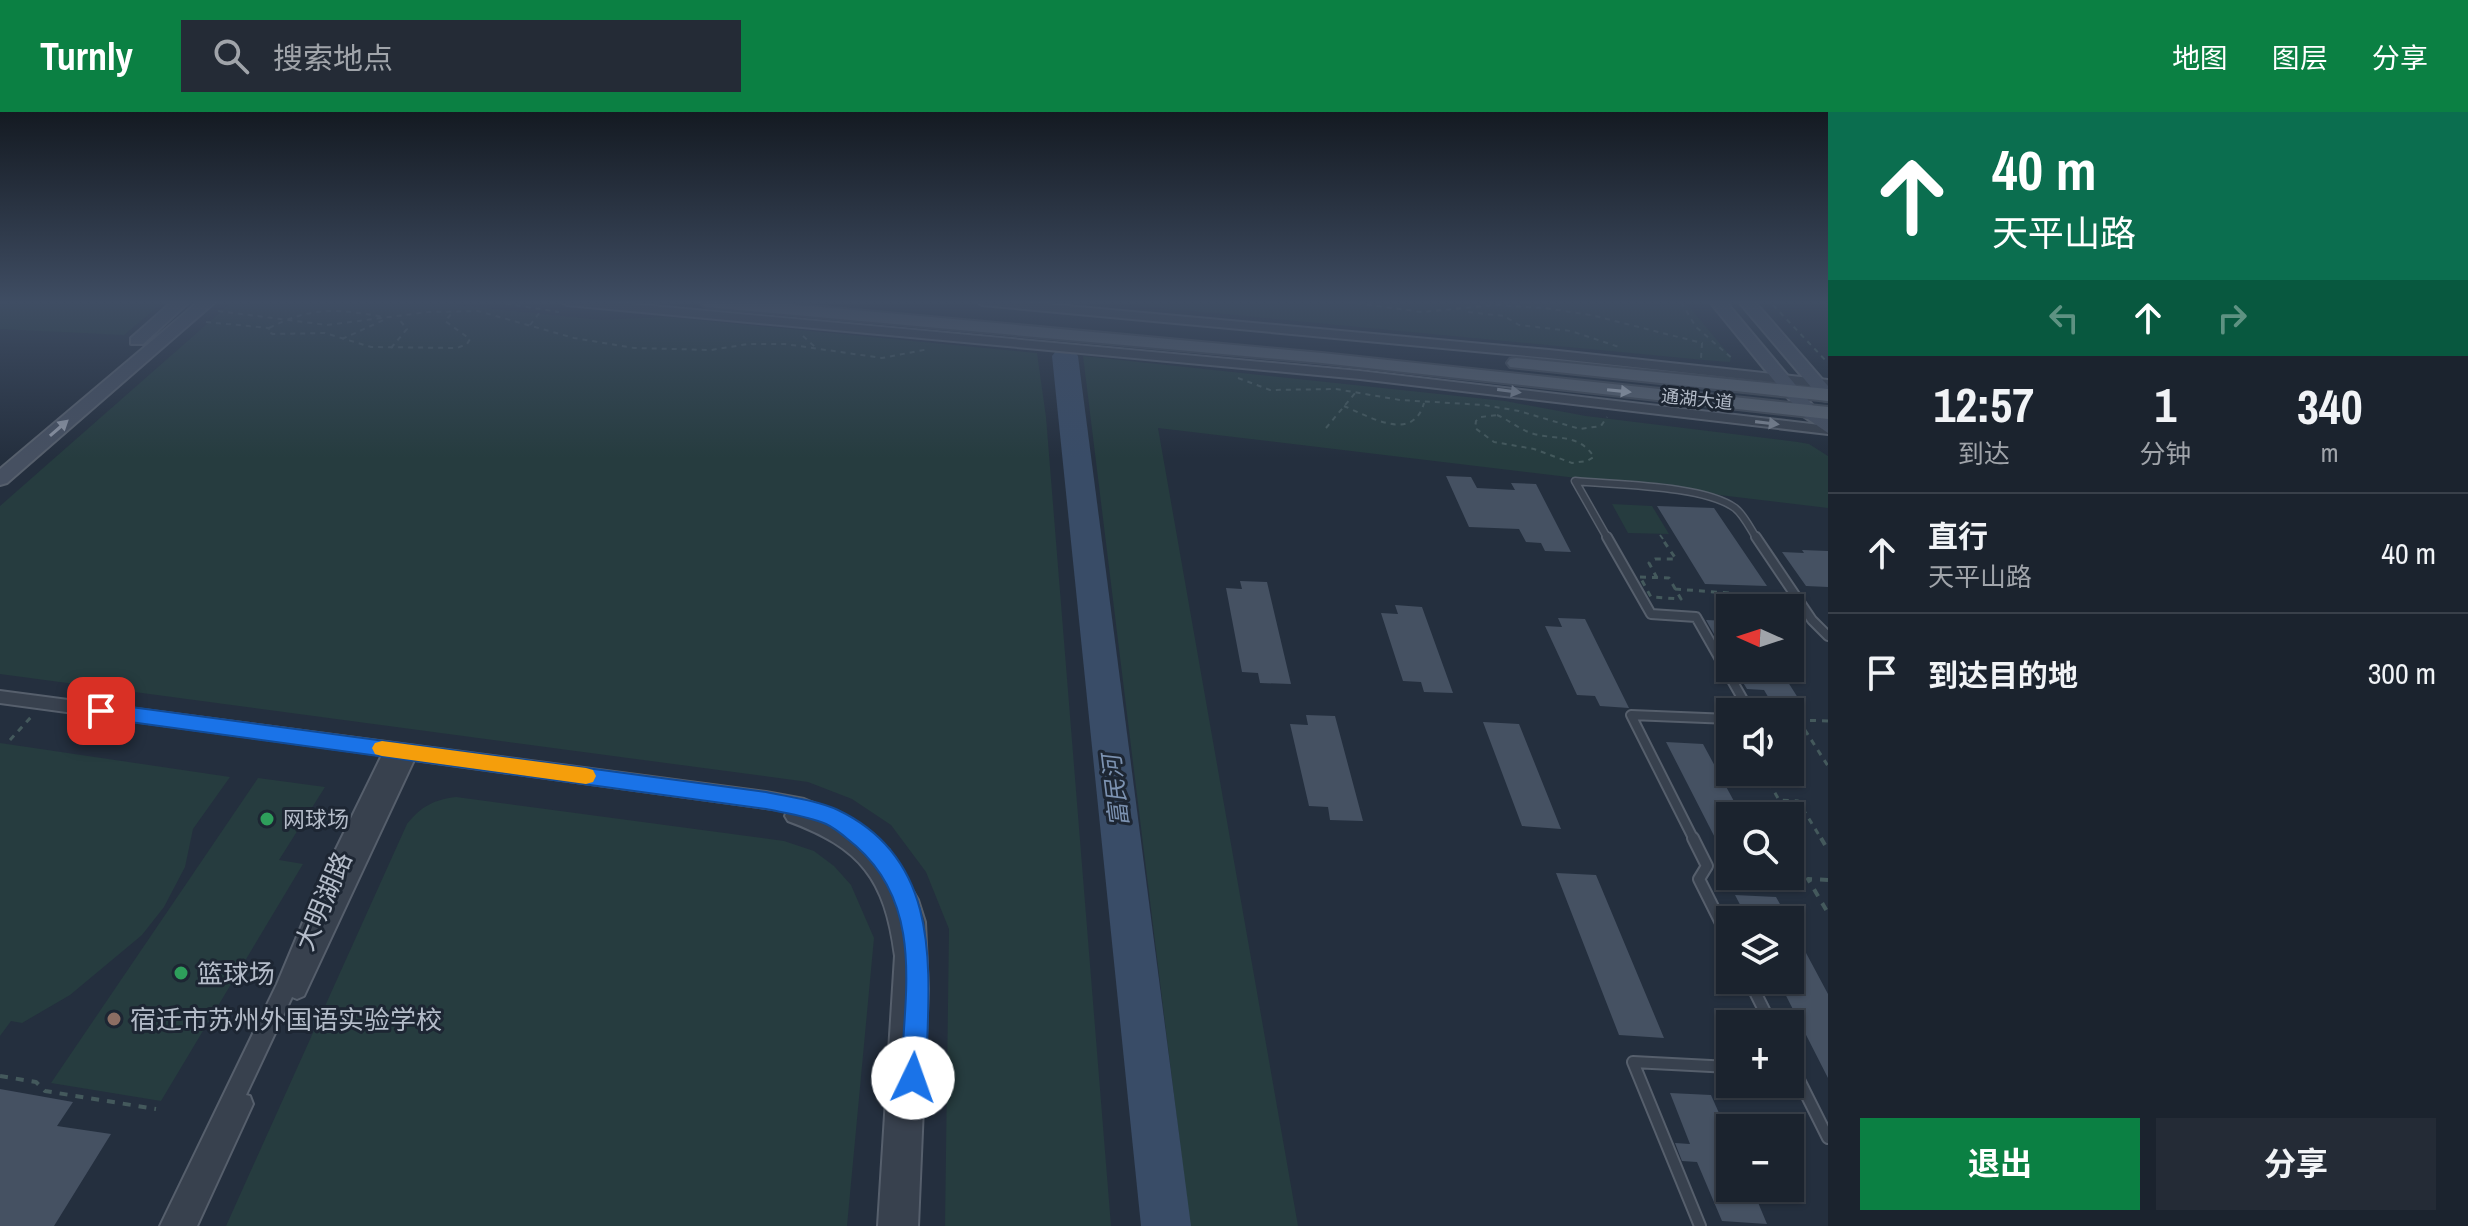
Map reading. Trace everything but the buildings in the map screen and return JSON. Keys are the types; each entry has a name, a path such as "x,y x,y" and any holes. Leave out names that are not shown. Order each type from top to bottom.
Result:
{"main road":[{"name":"通湖大道","path":"1270,354 1828,413"},
{"name":"通湖大道","path":"1425,354 1826,391"},
{"path":"1553,366 1621,355"},
{"path":"1357,362 1432,382"}],"street":[{"path":"0,459 135,354"},
{"path":"0,479 142,354"},
{"path":"1154,354 1432,382 1828,429"},
{"path":"1609,354 1786,385"},
{"path":"1760,354 1808,411 1828,429"},
{"path":"1793,354 1826,391"},
{"path":"0,697 788,814 812,821 837,834 873,864 908,921 918,989 906,1226"},
{"path":"0,707 398,756"},
{"name":"大明湖路","path":"172,1226 285,990 326,890 398,756"},
{"name":"大明湖路","path":"185,1226 398,756"},
{"path":"890,1226 908,921"}],"lane":[{"path":"1716,652 1696,617 1651,614 1575,481 1725,502 1737,509 1794,594"},
{"path":"1804,608 1828,636"},
{"path":"1716,718 1631,715 1707,866 1699,879 1716,913"},
{"path":"1700,1226 1633,1062 1716,1066"},
{"path":"1804,1093 1828,1138"}],"path":[{"path":"858,354 882,358 903,354"},
{"path":"1701,366 1702,354"},
{"path":"1728,354 1736,361"},
{"path":"1231,374 1270,390 1356,392 1424,402 1484,405 1519,411 1574,427 1601,426 1608,414"},
{"path":"1326,428 1356,392"},
{"path":"1344,406 1383,423 1400,425 1413,422 1420,416 1424,402"},
{"path":"1497,415 1530,432 1572,437 1589,448 1594,457 1592,460 1565,462 1538,450 1485,438 1475,428 1476,421 1481,417 1497,415"},
{"path":"1572,437 1574,427"},
{"path":"1657,578 1649,563 1655,559 1676,559 1660,535"},
{"path":"1640,577 1657,578 1669,578 1681,599 1651,597 1640,577"},
{"path":"1675,589 1743,594"},
{"path":"1804,720 1828,721"},
{"path":"1804,729 1828,766"},
{"path":"1771,786 1779,800 1798,801 1828,850"},
{"path":"1828,880 1808,879 1828,913"},
{"path":"0,1076 36,1082 45,1091 156,1109"}],"green space":[{"path":"173,354 1037,354 1046,417 1111,1226 945,1226 949,929 926,872 891,825 852,799 808,782 0,674 0,506"},
{"path":"1641,354 1728,354 1731,357 1730,362"},
{"path":"1083,356 1505,401 1586,416 1798,442 1809,444 1828,456 1828,508 1158,428 1298,1226 1190,1226"},
{"path":"1612,504 1652,506 1669,534 1628,533"},
{"path":"0,743 230,777 193,829 185,867 164,907 142,935 70,995 22,1023 11,1021 0,1036"},
{"name":"篮球场","path":"258,778 325,787 279,860 303,864 161,1101 51,1083"},
{"path":"456,797 784,841 814,851 834,866 851,885 874,938 847,1226 226,1226 407,824 428,805"}],"waterway":[{"name":"富民河","path":"1065,356 1166,1226"}],"slow traffic":[{"path":"382,748 586,776"}],"place":[{"name":"网球场","path":"267,819"},
{"name":"篮球场","path":"181,973"},
{"name":"宿迁市苏州外国语实验学校","path":"114,1019"}],"route":[{"path":"101,711 766,800 828,815 866,840 882,856 908,900 915,922 917,949 913,1078"}]}
